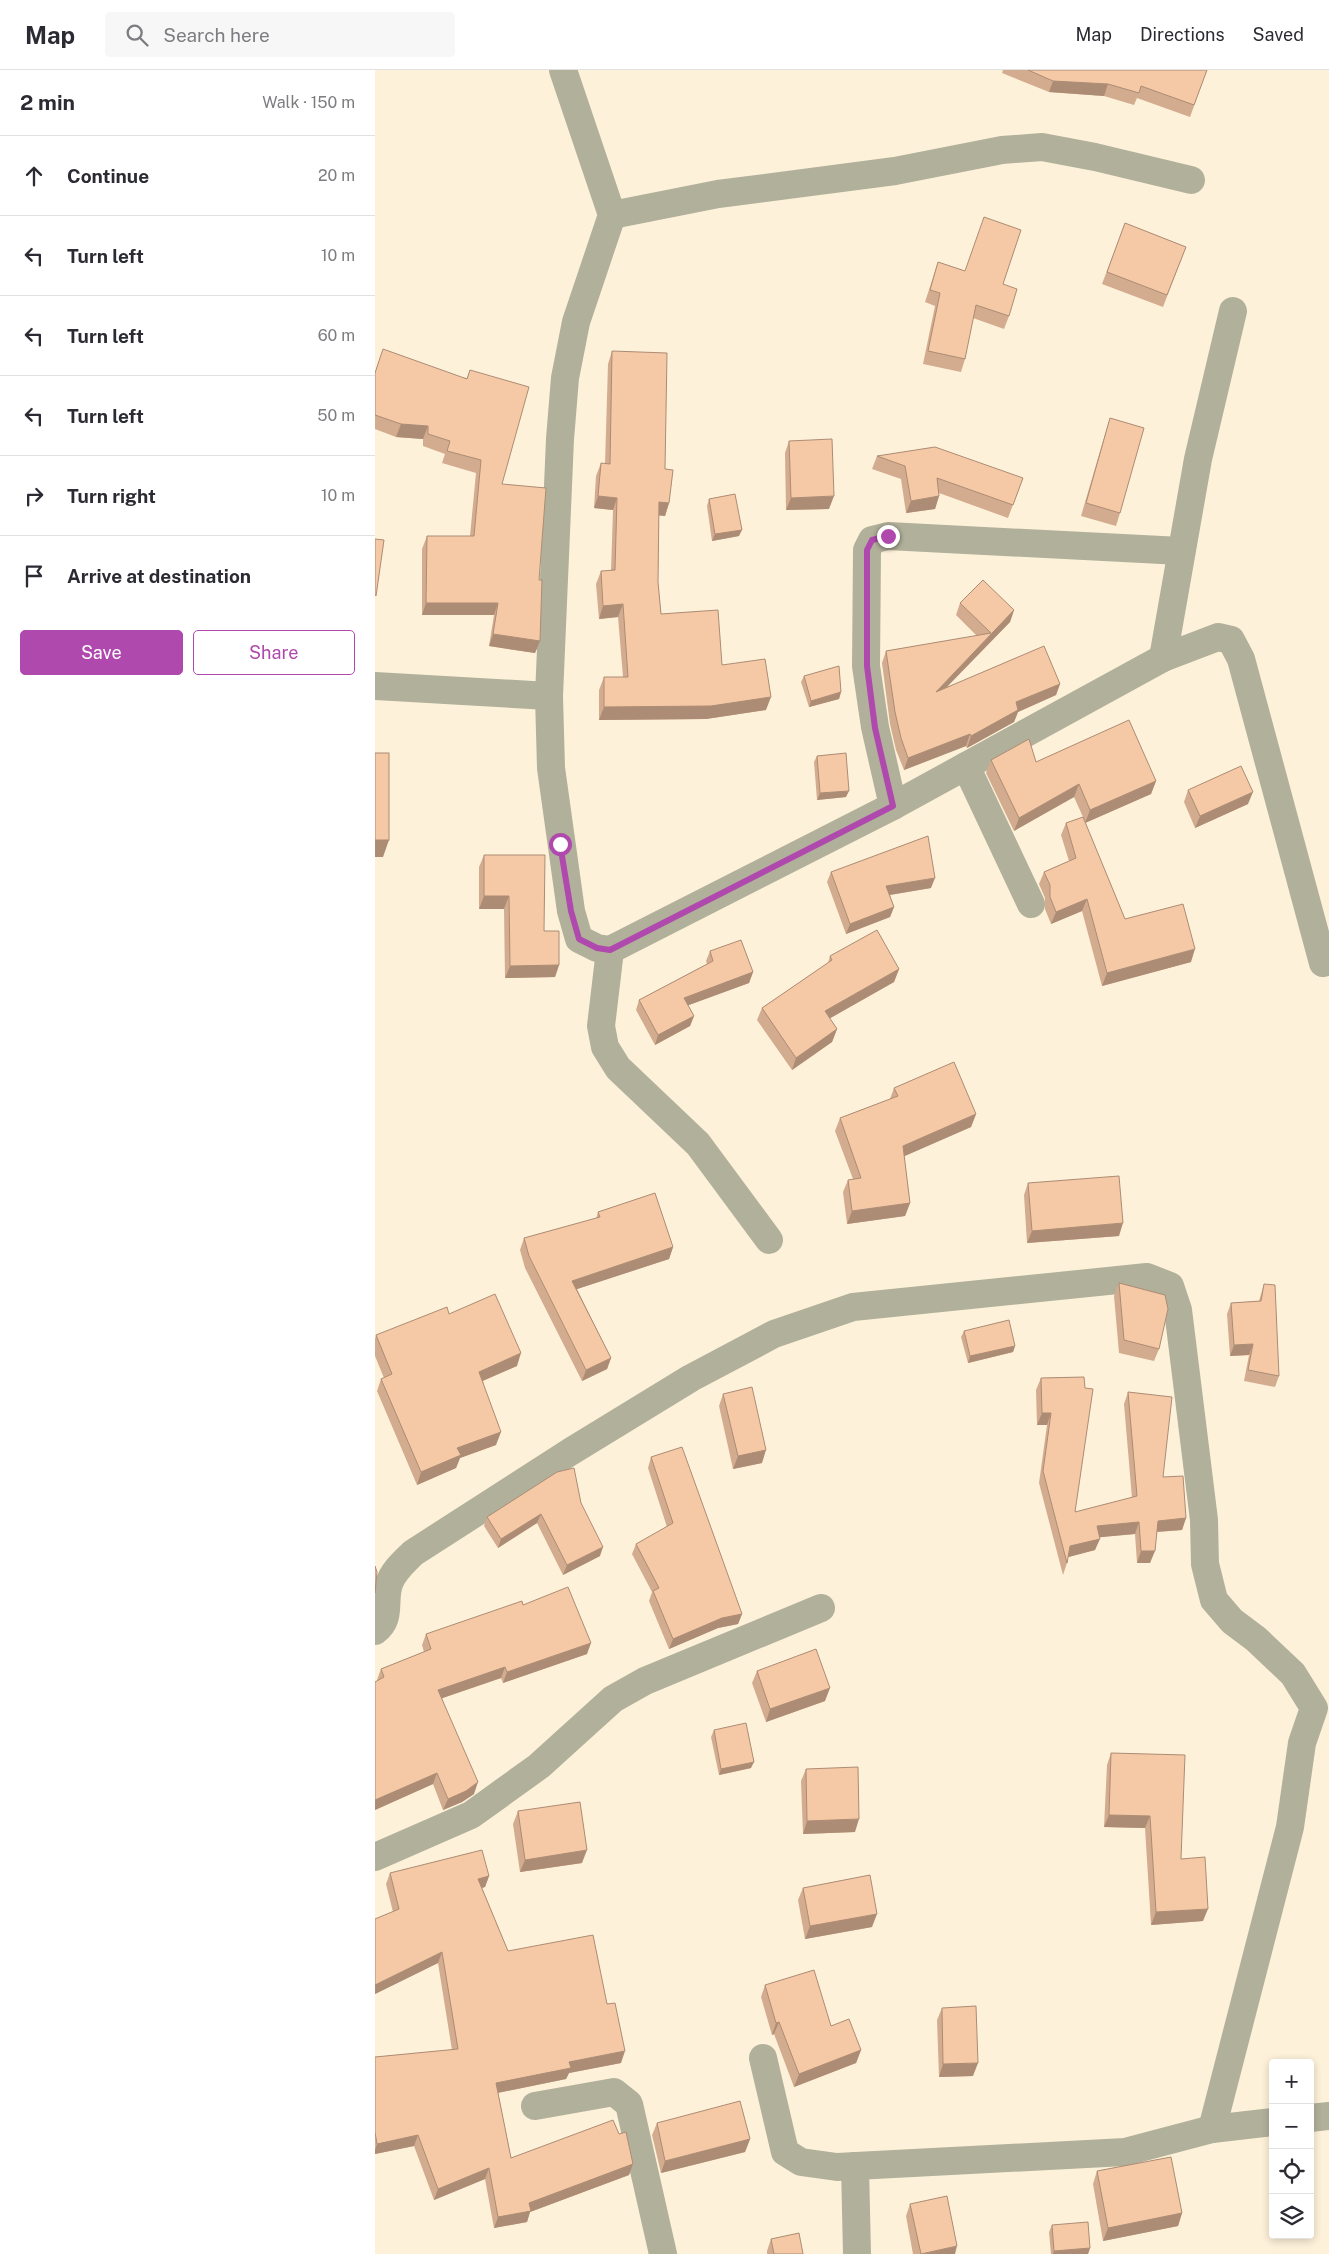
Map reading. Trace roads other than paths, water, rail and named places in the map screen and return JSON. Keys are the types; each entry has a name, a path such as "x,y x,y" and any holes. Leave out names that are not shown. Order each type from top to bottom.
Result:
{"street":[{"path":"563,70 612,215 576,322 565,378 560,439 549,696 551,768 571,911 579,939 597,948 610,950 893,806 1163,658 1218,637 1231,640 1241,659 1323,963"},
{"path":"612,215 718,194 895,171 1002,150 1042,147 1191,180"},
{"path":"1163,658 1198,459 1233,311"},
{"path":"893,806 875,728 867,666 867,550 872,540 888,536 1181,551"},
{"path":"375,686 549,696"},
{"path":"966,766 1031,904"},
{"path":"610,950 601,1026 605,1047 618,1068 698,1144 769,1240"},
{"path":"375,1631 384,1623 386,1617 388,1585 393,1573 413,1553 570,1452 691,1378 774,1334 853,1307 1147,1277 1171,1286 1178,1310 1204,1520 1205,1564 1214,1600 1233,1621 1256,1639 1293,1674 1314,1708 1302,1743 1290,1827 1212,2129"},
{"path":"375,1858 471,1815 539,1766 613,1699 645,1681 821,1608"},
{"path":"763,2058 785,2152 801,2162 837,2167 1125,2152 1212,2129 1269,2122"},
{"path":"535,2106 614,2092 629,2104 663,2254"},
{"path":"1314,2118 1329,2116"},
{"path":"855,2166 857,2254"}]}
